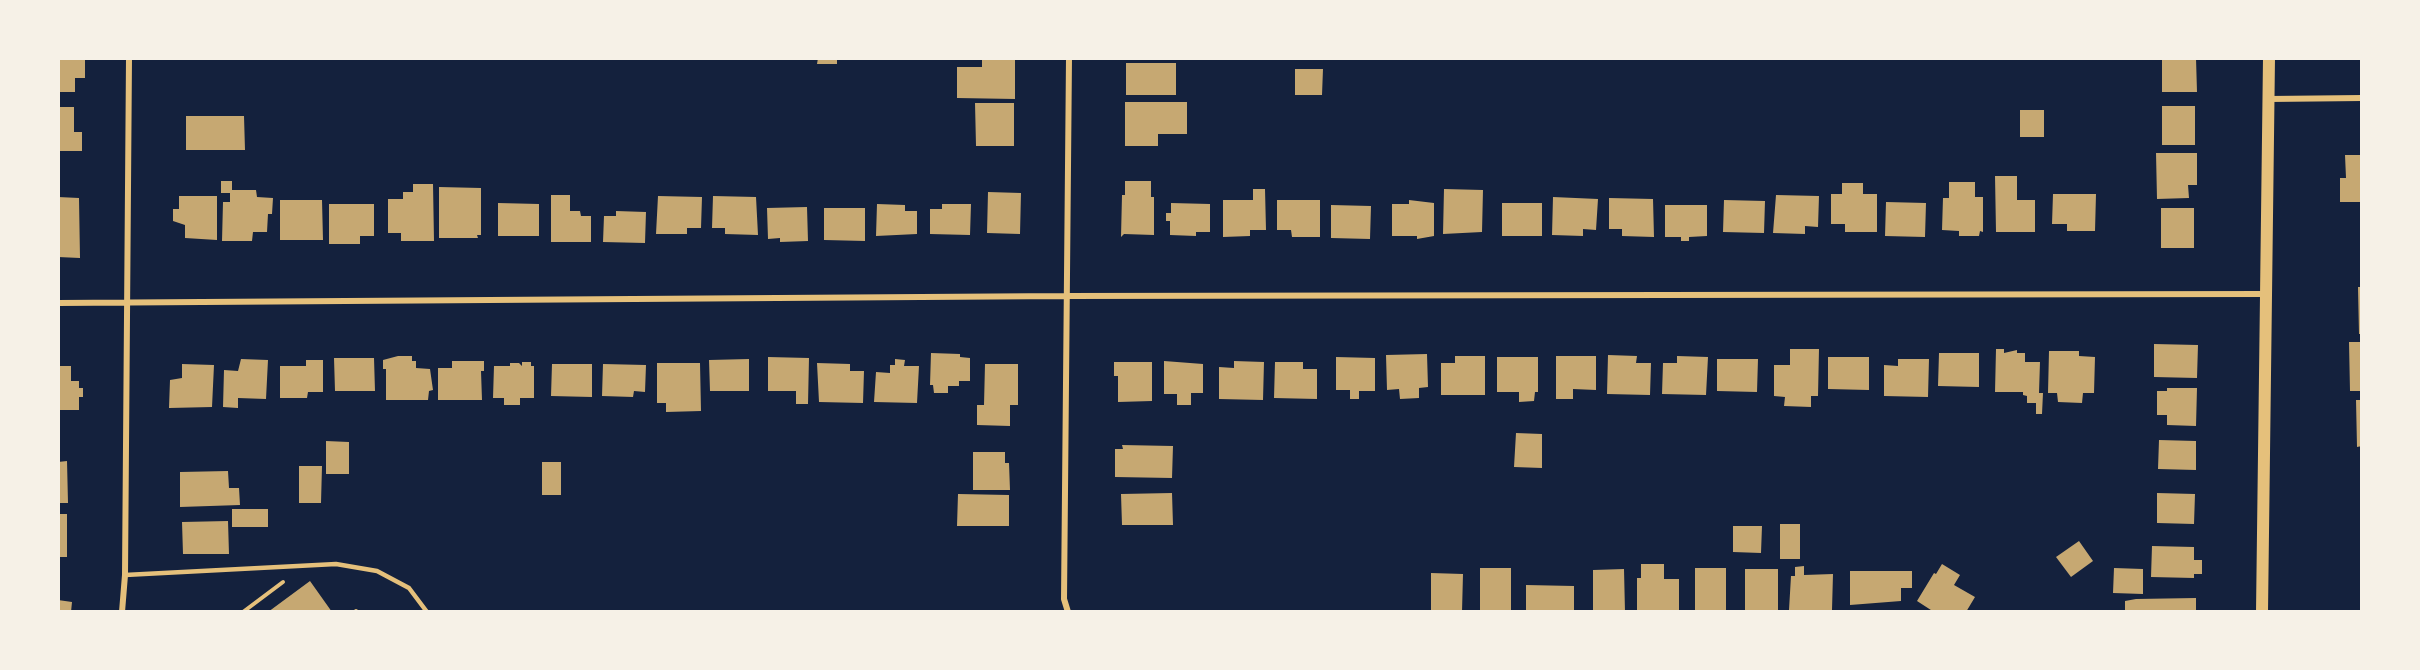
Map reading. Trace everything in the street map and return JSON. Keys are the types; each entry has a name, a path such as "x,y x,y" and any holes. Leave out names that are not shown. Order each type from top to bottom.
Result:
{"main road":[{"path":"2262,612 2270,58"}],"street":[{"path":"122,612 125,575 129,58"},
{"path":"1068,612 1064,598 1069,58"},
{"path":"2269,99 2361,98"},
{"path":"58,303 1065,296 2265,294"}],"lane":[{"path":"125,575 336,564 377,571 409,588 427,612"}],"path":[{"path":"243,612 305,566"}],"building":[{"path":"58,58 85,58 85,78 75,78 75,92 58,92"},
{"path":"818,58 837,58 837,64 817,64"},
{"path":"982,58 1015,58 1015,99 957,98 957,67 982,67"},
{"path":"2162,58 2196,58 2197,92 2162,92"},
{"path":"1126,63 1176,63 1176,95 1126,95"},
{"path":"1295,69 1323,69 1322,95 1295,95"},
{"path":"1125,102 1187,102 1187,134 1158,134 1158,146 1125,146"},
{"path":"975,103 1014,103 1014,146 976,146"},
{"path":"2162,106 2195,106 2195,145 2162,145"},
{"path":"58,107 74,107 74,132 82,132 82,151 58,151"},
{"path":"2020,110 2044,110 2044,137 2020,137"},
{"path":"186,116 244,116 245,150 186,150"},
{"path":"2156,153 2197,153 2197,185 2188,185 2189,198 2157,199"},
{"path":"2345,155 2362,155 2362,202 2340,202 2340,178 2346,178"},
{"path":"1995,176 2017,176 2017,200 2035,200 2035,232 1996,232"},
{"path":"221,181 232,181 232,190 256,190 257,197 273,198 272,214 268,214 267,232 253,232 252,241 222,241 223,202 230,202 230,193 221,193"},
{"path":"1125,181 1151,181 1151,197 1154,197 1154,235 1124,234 1121,237 1122,195 1125,195"},
{"path":"1949,182 1975,182 1975,197 1983,197 1983,232 1980,231 1979,236 1959,236 1959,231 1942,230 1943,198 1949,198"},
{"path":"1842,183 1863,183 1863,194 1877,194 1877,232 1845,232 1845,224 1831,224 1831,194 1842,194"},
{"path":"413,184 433,184 434,241 401,241 401,233 388,233 388,199 403,199 403,192 413,192"},
{"path":"439,187 481,188 481,235 477,235 478,238 439,238"},
{"path":"1253,189 1265,189 1266,230 1250,230 1250,236 1223,237 1223,200 1253,200"},
{"path":"1444,189 1483,190 1482,232 1443,234"},
{"path":"988,192 1021,193 1020,234 987,233"},
{"path":"2053,194 2096,194 2095,231 2067,231 2067,224 2052,224"},
{"path":"551,195 570,195 570,211 580,211 581,216 591,216 591,242 551,242"},
{"path":"1776,195 1819,196 1818,227 1805,226 1805,234 1773,233"},
{"path":"179,196 217,196 217,240 185,238 185,225 173,221 173,209 179,209"},
{"path":"658,196 702,197 701,228 687,228 687,234 656,234"},
{"path":"713,196 756,197 758,235 725,234 725,228 712,228"},
{"path":"58,197 79,198 80,258 58,257"},
{"path":"1553,197 1598,199 1596,230 1583,229 1583,236 1552,235"},
{"path":"1609,198 1653,199 1654,237 1622,236 1622,229 1609,229"},
{"path":"280,200 322,200 323,240 280,240"},
{"path":"1277,200 1320,200 1320,237 1292,237 1291,230 1277,230"},
{"path":"1409,200 1434,203 1434,236 1417,239 1417,236 1392,236 1392,204 1409,204"},
{"path":"1724,200 1765,201 1764,233 1723,232"},
{"path":"1886,202 1926,203 1925,237 1885,236"},
{"path":"498,203 539,204 539,236 498,236"},
{"path":"1171,203 1210,204 1210,232 1196,232 1196,236 1170,235 1170,221 1166,221 1166,213 1171,213"},
{"path":"1502,203 1542,203 1542,236 1502,236"},
{"path":"329,204 374,204 374,236 360,236 360,244 329,244"},
{"path":"877,204 905,205 905,211 917,211 917,234 876,236"},
{"path":"942,204 971,204 970,235 930,234 930,209 942,209"},
{"path":"1331,205 1371,206 1370,239 1331,238"},
{"path":"1665,205 1707,205 1707,236 1689,237 1689,241 1681,241 1681,237 1665,237"},
{"path":"807,207 808,241 780,242 780,238 768,239 767,208"},
{"path":"824,208 865,208 865,241 824,240"},
{"path":"2161,208 2194,208 2194,248 2161,248"},
{"path":"616,211 646,212 645,243 603,242 604,216 616,216"},
{"path":"2358,287 2362,287 2362,334 2359,334"},
{"path":"2349,342 2362,342 2362,391 2350,391"},
{"path":"2154,344 2198,345 2197,378 2154,377"},
{"path":"1790,349 1819,349 1818,396 1811,396 1811,407 1784,406 1785,397 1774,396 1774,365 1790,365"},
{"path":"1996,349 2004,349 2004,353 2017,350 2017,353 2025,353 2025,362 2040,362 2039,393 2043,393 2042,414 2036,414 2036,403 2027,403 2027,396 2023,395 2023,392 1995,392"},
{"path":"2049,351 2079,351 2079,356 2095,357 2094,393 2083,393 2082,403 2058,402 2057,393 2048,393"},
{"path":"931,353 960,354 960,357 970,358 970,381 959,381 959,386 948,386 948,393 934,393 933,385 930,385"},
{"path":"1939,353 1979,353 1979,387 1938,386"},
{"path":"1427,354 1428,387 1419,388 1419,398 1400,399 1399,389 1387,390 1386,355"},
{"path":"1608,355 1637,356 1636,363 1651,363 1650,395 1607,394"},
{"path":"398,356 412,356 412,361 416,361 416,368 430,369 433,390 429,391 428,400 386,400 386,369 383,369 383,360"},
{"path":"1455,356 1485,356 1485,395 1441,395 1441,363 1455,363"},
{"path":"1556,356 1596,356 1596,390 1573,389 1573,399 1556,399"},
{"path":"1677,356 1708,357 1706,395 1662,394 1663,363 1677,363"},
{"path":"768,357 809,358 808,404 796,404 796,391 768,391"},
{"path":"1336,357 1375,358 1375,391 1359,391 1359,399 1350,399 1350,390 1336,390"},
{"path":"1497,357 1538,357 1538,392 1535,392 1534,401 1519,402 1519,392 1497,392"},
{"path":"1828,357 1869,357 1869,390 1828,389"},
{"path":"334,358 374,358 375,391 335,391"},
{"path":"241,359 268,360 266,399 238,398 238,408 223,407 224,370 238,371"},
{"path":"749,359 749,391 710,391 709,360"},
{"path":"895,359 905,360 904,366 919,366 917,403 874,402 876,372 890,373 890,365 895,365"},
{"path":"1717,359 1758,359 1757,392 1717,391"},
{"path":"1898,359 1929,359 1928,397 1884,396 1884,365 1898,366"},
{"path":"306,360 323,360 323,392 308,392 307,398 280,398 280,366 306,366"},
{"path":"452,361 484,361 484,371 481,371 482,400 438,400 438,368 452,368"},
{"path":"1164,361 1203,364 1203,393 1191,393 1191,405 1177,405 1177,394 1164,394"},
{"path":"1234,361 1264,362 1263,400 1219,399 1219,367 1234,368"},
{"path":"522,362 531,362 531,366 534,366 534,398 520,398 520,405 504,405 504,398 493,398 494,366 510,366 510,363 519,363 522,366"},
{"path":"1114,362 1152,362 1152,401 1118,402 1118,376 1114,376"},
{"path":"1275,362 1303,362 1303,369 1317,369 1317,399 1274,398"},
{"path":"657,363 700,363 701,411 666,412 666,403 657,403"},
{"path":"817,363 850,364 850,371 864,371 863,403 819,402"},
{"path":"182,364 214,365 212,407 169,408 170,380 182,378"},
{"path":"552,364 592,364 592,397 551,396"},
{"path":"603,364 646,365 645,392 634,391 633,397 602,396"},
{"path":"985,364 1018,364 1018,405 1010,405 1010,426 977,425 977,405 984,405"},
{"path":"58,366 71,366 71,381 79,381 79,388 83,388 83,397 79,397 79,410 58,410"},
{"path":"2167,388 2197,388 2196,426 2167,425 2167,415 2157,415 2157,391 2167,391"},
{"path":"2356,400 2362,400 2362,446 2357,447"},
{"path":"1516,433 1542,434 1542,468 1514,467"},
{"path":"2159,440 2196,441 2196,470 2158,469"},
{"path":"326,441 349,442 349,474 326,474"},
{"path":"1122,445 1173,446 1172,478 1115,477 1115,449 1123,449"},
{"path":"973,452 1005,452 1005,463 1009,463 1010,490 973,490"},
{"path":"67,461 68,503 58,503 58,462"},
{"path":"542,462 561,462 561,495 542,495"},
{"path":"299,466 322,466 321,503 299,503"},
{"path":"228,471 229,488 239,488 240,505 180,507 180,472"},
{"path":"1172,493 1173,525 1122,525 1121,494"},
{"path":"2157,493 2195,494 2194,524 2157,523"},
{"path":"958,494 1009,495 1009,526 957,526"},
{"path":"232,509 268,509 268,527 232,527"},
{"path":"58,514 67,514 67,557 58,557"},
{"path":"228,521 229,554 183,554 182,522"},
{"path":"1780,524 1800,524 1800,559 1780,559"},
{"path":"1733,526 1762,526 1761,553 1733,552"},
{"path":"2079,541 2093,561 2071,577 2056,557"},
{"path":"2152,546 2194,547 2194,560 2202,560 2202,574 2194,574 2194,578 2151,577"},
{"path":"1641,564 1664,564 1664,579 1679,579 1679,612 1637,612 1637,578 1641,578"},
{"path":"1942,564 1960,575 1954,585 1975,597 1966,612 1934,612 1917,601"},
{"path":"1804,566 1804,575 1833,574 1832,610 1789,610 1791,576 1795,576 1795,567"},
{"path":"1480,568 1511,568 1511,612 1480,612"},
{"path":"1695,568 1726,568 1726,612 1695,612"},
{"path":"2114,568 2143,569 2143,594 2113,593"},
{"path":"1624,569 1625,612 1593,612 1593,570"},
{"path":"1745,569 1778,569 1778,612 1745,612"},
{"path":"1850,571 1912,571 1912,588 1901,588 1901,601 1850,605"},
{"path":"1431,573 1463,574 1462,612 1431,612"},
{"path":"310,581 332,612 268,612"},
{"path":"1526,585 1574,586 1574,612 1526,612"},
{"path":"2196,598 2196,612 2125,612 2125,601"},
{"path":"58,600 72,602 71,612 58,612"}]}
